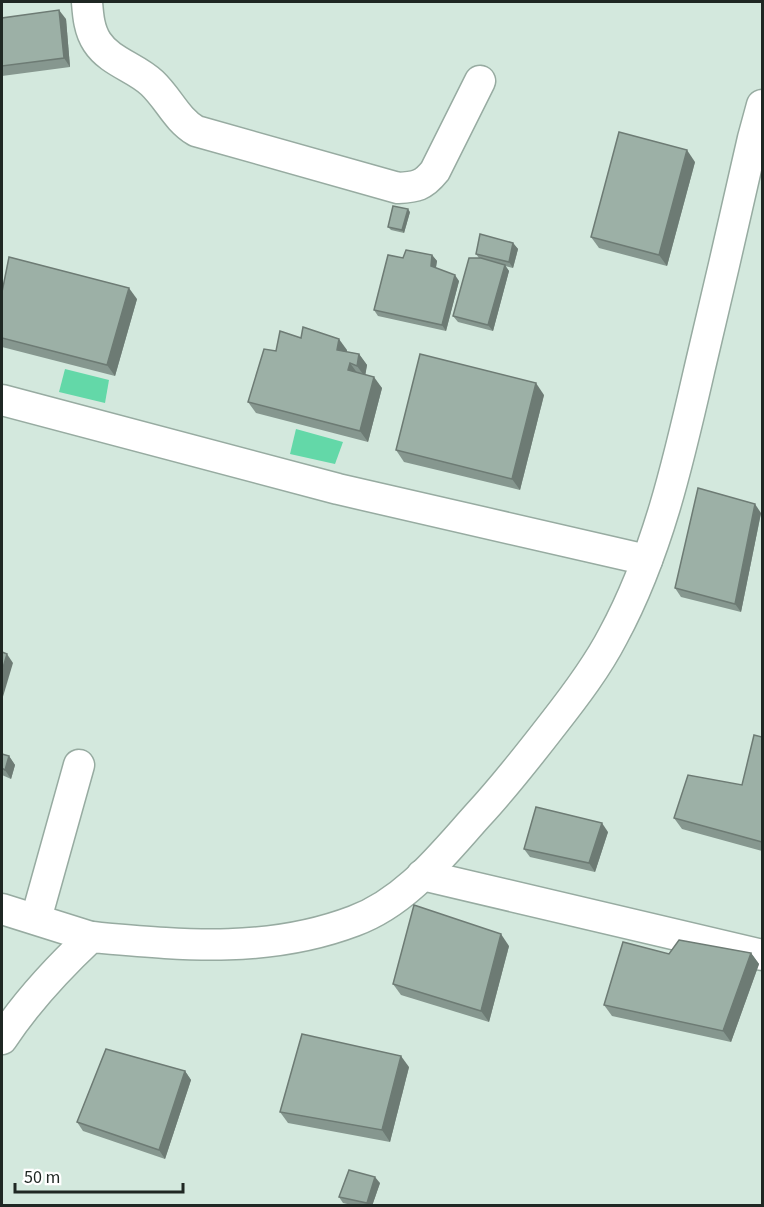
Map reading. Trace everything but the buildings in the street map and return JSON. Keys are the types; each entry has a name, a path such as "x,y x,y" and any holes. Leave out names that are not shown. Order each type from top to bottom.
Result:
{"street":[{"path":"87,2 89,21 95,40 106,54 142,74 166,98 190,128 206,135 398,188 411,188 426,183 435,171 480,81"},
{"path":"2,909 92,937 161,943 253,944 290,939 329,930 358,920 400,894 445,853 495,797 575,694 603,655 627,608 663,513 758,136 762,105"},
{"path":"2,400 338,489 647,560"},
{"path":"36,920 80,765"},
{"path":"422,875 762,955"},
{"path":"2,1039 45,982 92,937"}],"shaded area":[{"path":"65,369 109,380 105,403 59,392"},
{"path":"296,429 343,442 335,464 290,454"}]}
